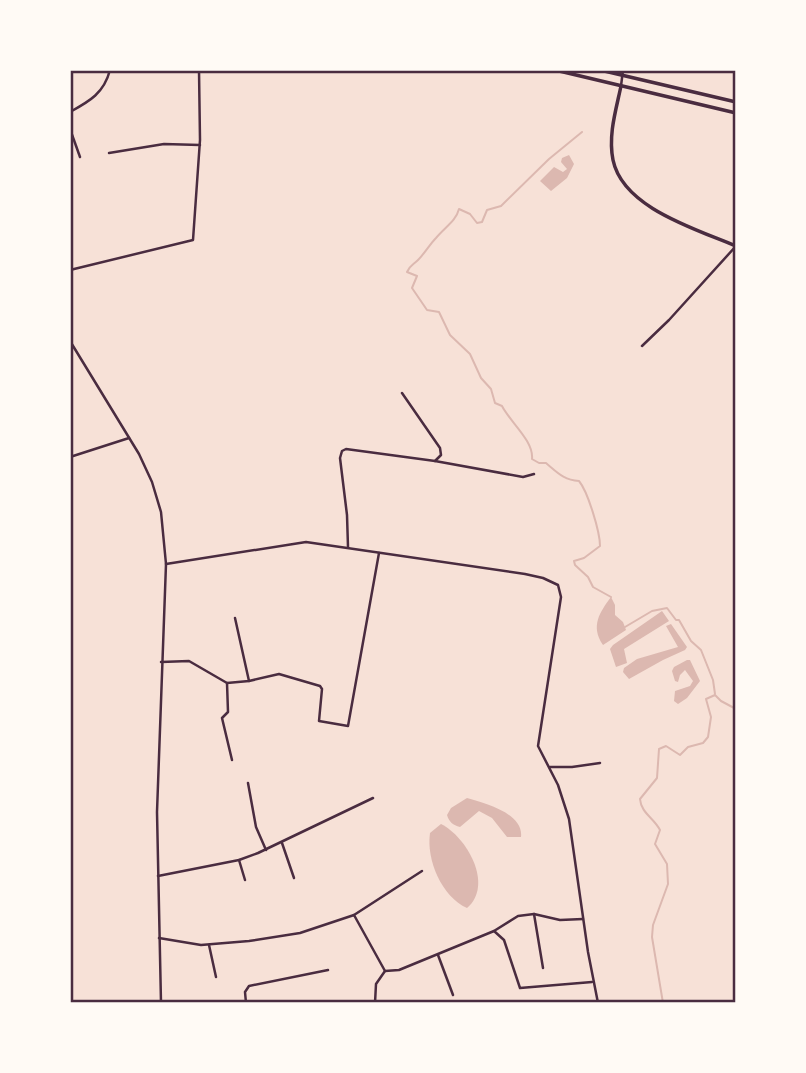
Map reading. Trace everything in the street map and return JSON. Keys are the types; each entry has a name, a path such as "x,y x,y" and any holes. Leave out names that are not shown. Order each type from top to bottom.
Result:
{"street":[{"path":"70,111 95,99 107,84 110,70"},
{"path":"70,270 193,240 200,145 199,70"},
{"path":"555,70 736,113"},
{"path":"600,70 623,73 736,103"},
{"path":"623,73 612,124 615,169 622,182 646,204 736,246 677,312 642,346"},
{"path":"70,129 80,157"},
{"path":"109,153 164,144 200,145"},
{"path":"70,341 129,438 152,482 161,512 166,564 157,812 161,1003"},
{"path":"402,393 440,448 441,455 435,461"},
{"path":"70,457 129,438"},
{"path":"348,547 340,458 342,451 346,449 523,477 534,474"},
{"path":"166,564 293,543 320,543 525,574 558,585 561,597 538,746 539,753 550,767 562,793 569,819 598,1003"},
{"path":"161,662 190,661 227,683 279,674 320,686 319,721 348,726 379,553"},
{"path":"235,618 249,681"},
{"path":"227,683 229,712 222,718 232,760"},
{"path":"550,767 572,768 600,763"},
{"path":"248,783 256,827 266,850"},
{"path":"158,876 239,860 282,843 373,798"},
{"path":"282,843 294,878"},
{"path":"239,860 245,880"},
{"path":"159,938 209,945 300,933 354,915 422,871"},
{"path":"385,971 399,970 494,931 518,916 534,914 560,920 583,919"},
{"path":"534,914 543,968"},
{"path":"354,915 385,971"},
{"path":"494,931 504,940 520,988 593,982"},
{"path":"209,945 216,977"},
{"path":"438,954 453,995"},
{"path":"246,1003 245,992 249,986 328,970"},
{"path":"375,1003 376,984 385,971"}],"shaded area":[{"path":"569,155 574,164 567,178 551,191 540,181 554,167 563,172 567,169 561,162 562,158"},
{"path":"611,597 615,605 615,615 623,622 626,630 603,645 597,625 600,614"},
{"path":"662,611 669,621 624,649 627,663 616,667 610,649 613,645"},
{"path":"671,624 687,647 685,650 629,679 623,672 624,668 637,659 678,647 666,626"},
{"path":"690,660 700,681 687,698 678,704 674,701 675,691 690,686 693,681 685,670 678,682 675,681 672,671"},
{"path":"467,798 510,815 520,829 521,837 507,837 492,818 479,811 460,827 453,824 447,815 451,808"},
{"path":"441,824 460,839 474,862 478,887 475,898 467,908 458,903 443,887 433,866 430,833"}],"waterway":[{"path":"582,132 549,159 501,206 487,210 482,222 477,223 470,214 459,209 453,221 407,272 417,276 412,288 427,310 439,312 450,335 470,354 481,378 491,389 495,403 502,406 529,445 532,459 546,463 565,478 579,481 593,512 600,546 584,558 574,561 575,565 588,577 593,587 611,597"},
{"path":"625,627 652,611 667,608 676,620 679,620 691,641 701,650 713,680 715,694"},
{"path":"663,1003 652,937 653,925 668,884 667,864 655,844 660,830 643,808 640,799 657,778 659,749 666,746 680,755 688,747 703,743 708,737 711,717 706,699 715,695 736,709"}]}
